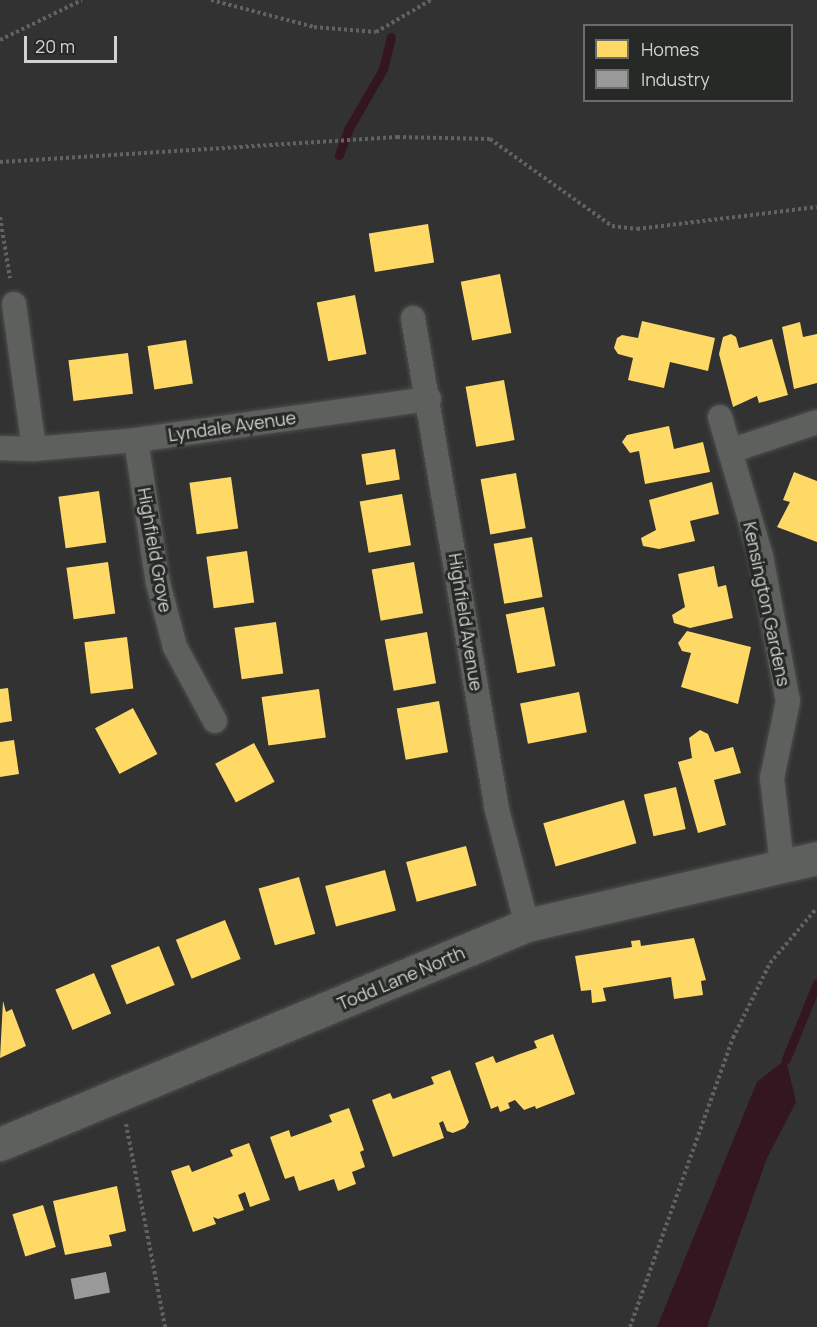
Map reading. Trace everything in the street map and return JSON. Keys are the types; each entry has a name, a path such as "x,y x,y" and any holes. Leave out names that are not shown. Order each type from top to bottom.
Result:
{"street":[{"path":"14,304 34,449"},
{"name":"Highfield Avenue","path":"413,318 429,399 496,806 527,925"},
{"name":"Lyndale Avenue","path":"0,448 34,449 136,440 429,399"},
{"name":"Kensington Gardens","path":"720,417 761,556 788,701 772,778 782,864"},
{"path":"730,451 817,422"},
{"name":"Highfield Grove","path":"136,440 158,583 176,647 215,721"},
{"name":"Todd Lane North","path":"0,1144 120,1097 527,925 782,864 817,858"}],"path":[{"path":"0,40 82,0"},
{"path":"211,0 314,27 376,32 431,0"},
{"path":"0,162 397,137 490,139 612,226 637,229 817,207"},
{"path":"0,217 14,304"},
{"path":"630,1327 733,1038 770,963 817,908"},
{"path":"120,1097 165,1327"}],"shaded area":[{"path":"786,1059 796,1102 767,1158 707,1327 657,1327 757,1082"}],"building: Homes":[{"path":"428,224 434,263 375,272 369,233"},
{"path":"500,274 511,333 472,341 461,282"},
{"path":"355,295 366,354 328,361 317,302"},
{"path":"642,321 715,338 708,371 670,362 664,388 628,380 633,358 618,354 614,348 617,338 622,335 638,338"},
{"path":"800,322 803,337 817,334 817,383 794,389 782,327"},
{"path":"731,334 736,337 739,348 772,339 788,395 759,403 757,396 733,407 719,354 723,337"},
{"path":"186,340 193,383 154,390 147,346"},
{"path":"128,353 133,394 73,401 68,360"},
{"path":"504,380 515,440 476,447 466,387"},
{"path":"669,426 674,449 703,442 710,472 645,484 639,451 630,453 622,442 627,435"},
{"path":"395,449 400,480 366,485 361,454"},
{"path":"794,472 817,481 817,542 777,527 790,502 783,500"},
{"path":"516,473 526,528 490,534 481,479"},
{"path":"231,477 238,528 197,534 189,483"},
{"path":"712,482 719,514 690,521 695,541 659,549 643,546 641,538 656,530 649,500"},
{"path":"99,491 106,542 66,548 58,497"},
{"path":"402,494 411,545 369,553 360,501"},
{"path":"532,537 543,597 504,604 494,544"},
{"path":"247,551 254,602 214,608 206,557"},
{"path":"108,562 115,613 74,619 66,568"},
{"path":"414,562 423,613 381,621 372,569"},
{"path":"714,566 718,587 726,585 733,618 690,628 674,623 672,615 685,607 678,574"},
{"path":"544,607 555,666 517,673 506,614"},
{"path":"276,622 283,673 242,679 234,628"},
{"path":"687,631 751,647 738,704 681,687 691,653 682,651 678,643"},
{"path":"427,632 436,683 394,691 385,639"},
{"path":"127,637 133,689 91,694 84,642"},
{"path":"8,688 12,721 0,723 0,689"},
{"path":"319,689 326,738 268,746 262,697"},
{"path":"579,692 587,732 528,744 520,703"},
{"path":"439,701 448,752 406,760 397,708"},
{"path":"133,708 157,754 119,774 95,728"},
{"path":"700,730 708,734 715,752 733,747 741,773 714,780 726,825 698,833 678,762 692,758 689,738"},
{"path":"14,740 19,774 0,777 0,742"},
{"path":"254,743 275,782 236,803 215,764"},
{"path":"676,787 686,829 654,836 644,794"},
{"path":"624,800 636,843 556,866 543,823"},
{"path":"466,846 477,886 417,902 406,862"},
{"path":"385,870 396,911 336,927 325,886"},
{"path":"299,877 315,934 275,945 259,889"},
{"path":"225,920 241,959 192,979 176,940"},
{"path":"694,938 706,980 701,981 703,995 674,999 671,977 603,988 606,1001 592,1003 591,990 581,991 575,956 632,947 631,941 640,940 641,946"},
{"path":"159,946 175,985 127,1004 111,965"},
{"path":"94,973 111,1014 73,1030 55,989"},
{"path":"3,1001 6,1012 12,1009 26,1046 0,1058"},
{"path":"553,1034 575,1094 536,1109 535,1106 524,1110 515,1100 508,1103 510,1108 500,1112 498,1106 491,1109 475,1063 493,1056 496,1063 537,1048 534,1041"},
{"path":"450,1070 469,1122 465,1128 453,1133 447,1131 443,1121 439,1123 444,1138 393,1157 372,1100 390,1093 393,1099 434,1084 431,1077"},
{"path":"349,1108 364,1150 360,1152 365,1167 352,1172 356,1184 338,1191 334,1179 299,1191 294,1176 285,1179 270,1137 289,1130 291,1137 332,1122 329,1115"},
{"path":"249,1143 270,1200 250,1207 245,1192 238,1195 244,1210 218,1219 213,1217 216,1224 193,1232 171,1171 189,1165 192,1172 233,1156 230,1150"},
{"path":"117,1186 126,1231 109,1235 112,1246 65,1255 53,1201"},
{"path":"43,1205 56,1247 25,1256 12,1214"}],"building: Industry":[{"path":"106,1272 110,1293 75,1299 71,1279"}],"waterway":[{"path":"339,155 349,128 383,69 391,37"},
{"path":"786,1059 817,983"}]}
